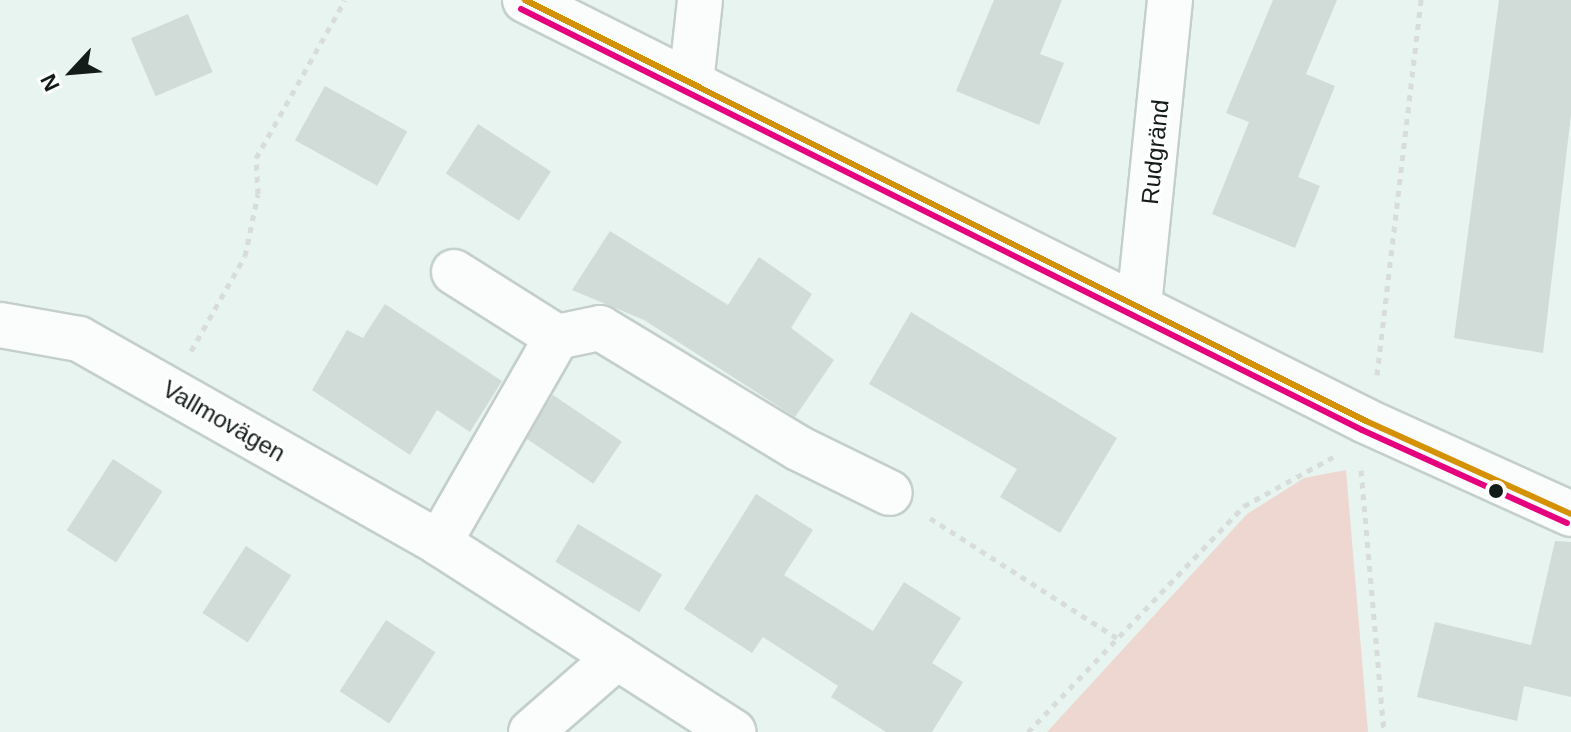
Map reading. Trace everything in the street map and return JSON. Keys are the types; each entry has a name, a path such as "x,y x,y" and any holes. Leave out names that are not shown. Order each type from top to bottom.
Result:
{"street":[{"path":"525,0 1139,305 1362,434 1571,514"},
{"path":"691,83 700,0"},
{"name":"Rudgränd","path":"1139,305 1170,0"},
{"path":"454,272 557,337 600,328 798,448 890,493"},
{"name":"Vallmovägen","path":"0,325 79,339 439,543 733,732"},
{"path":"439,543 557,337"},
{"path":"531,732 617,657"}],"path":[{"path":"169,390 245,256 258,194 256,158 345,0"},
{"path":"1384,732 1362,434 1421,0"},
{"path":"1028,732 1244,506 1362,434"},
{"path":"890,493 1117,638"}],"shaded area":[{"path":"1346,470 1368,732 1047,732 1247,514 1304,478"}],"building":[{"path":"994,0 1062,0 1040,54 1064,63 1039,125 956,91"},
{"path":"1273,0 1337,0 1306,74 1335,86 1298,177 1320,186 1295,248 1212,214 1249,122 1226,113"},
{"path":"1499,0 1571,0 1571,115 1543,353 1454,338"},
{"path":"188,14 213,72 156,96 131,38"},
{"path":"325,86 407,132 377,186 295,140"},
{"path":"478,124 551,171 519,221 446,173"},
{"path":"610,231 728,305 759,257 812,294 791,328 834,360 795,417 644,320 572,290"},
{"path":"385,304 502,381 470,432 437,410 410,455 312,390 347,330 363,338"},
{"path":"911,312 1117,438 1060,533 1000,497 1017,469 869,384"},
{"path":"553,395 622,441 593,484 524,437"},
{"path":"113,459 162,491 116,562 67,530"},
{"path":"756,494 813,530 784,575 873,631 904,582 961,618 932,663 963,682 932,732 886,732 831,697 838,686 763,637 752,653 684,609"},
{"path":"578,524 662,574 639,612 555,562"},
{"path":"1555,541 1571,542 1571,697 1524,686 1517,721 1417,697 1435,622 1531,645"},
{"path":"246,546 291,575 248,643 202,613"},
{"path":"386,620 435,652 389,723 340,691"}],"transit line":[{"path":"525,0 1366,421 1571,514"},
{"path":"521,9 1362,430 1567,523"}]}
